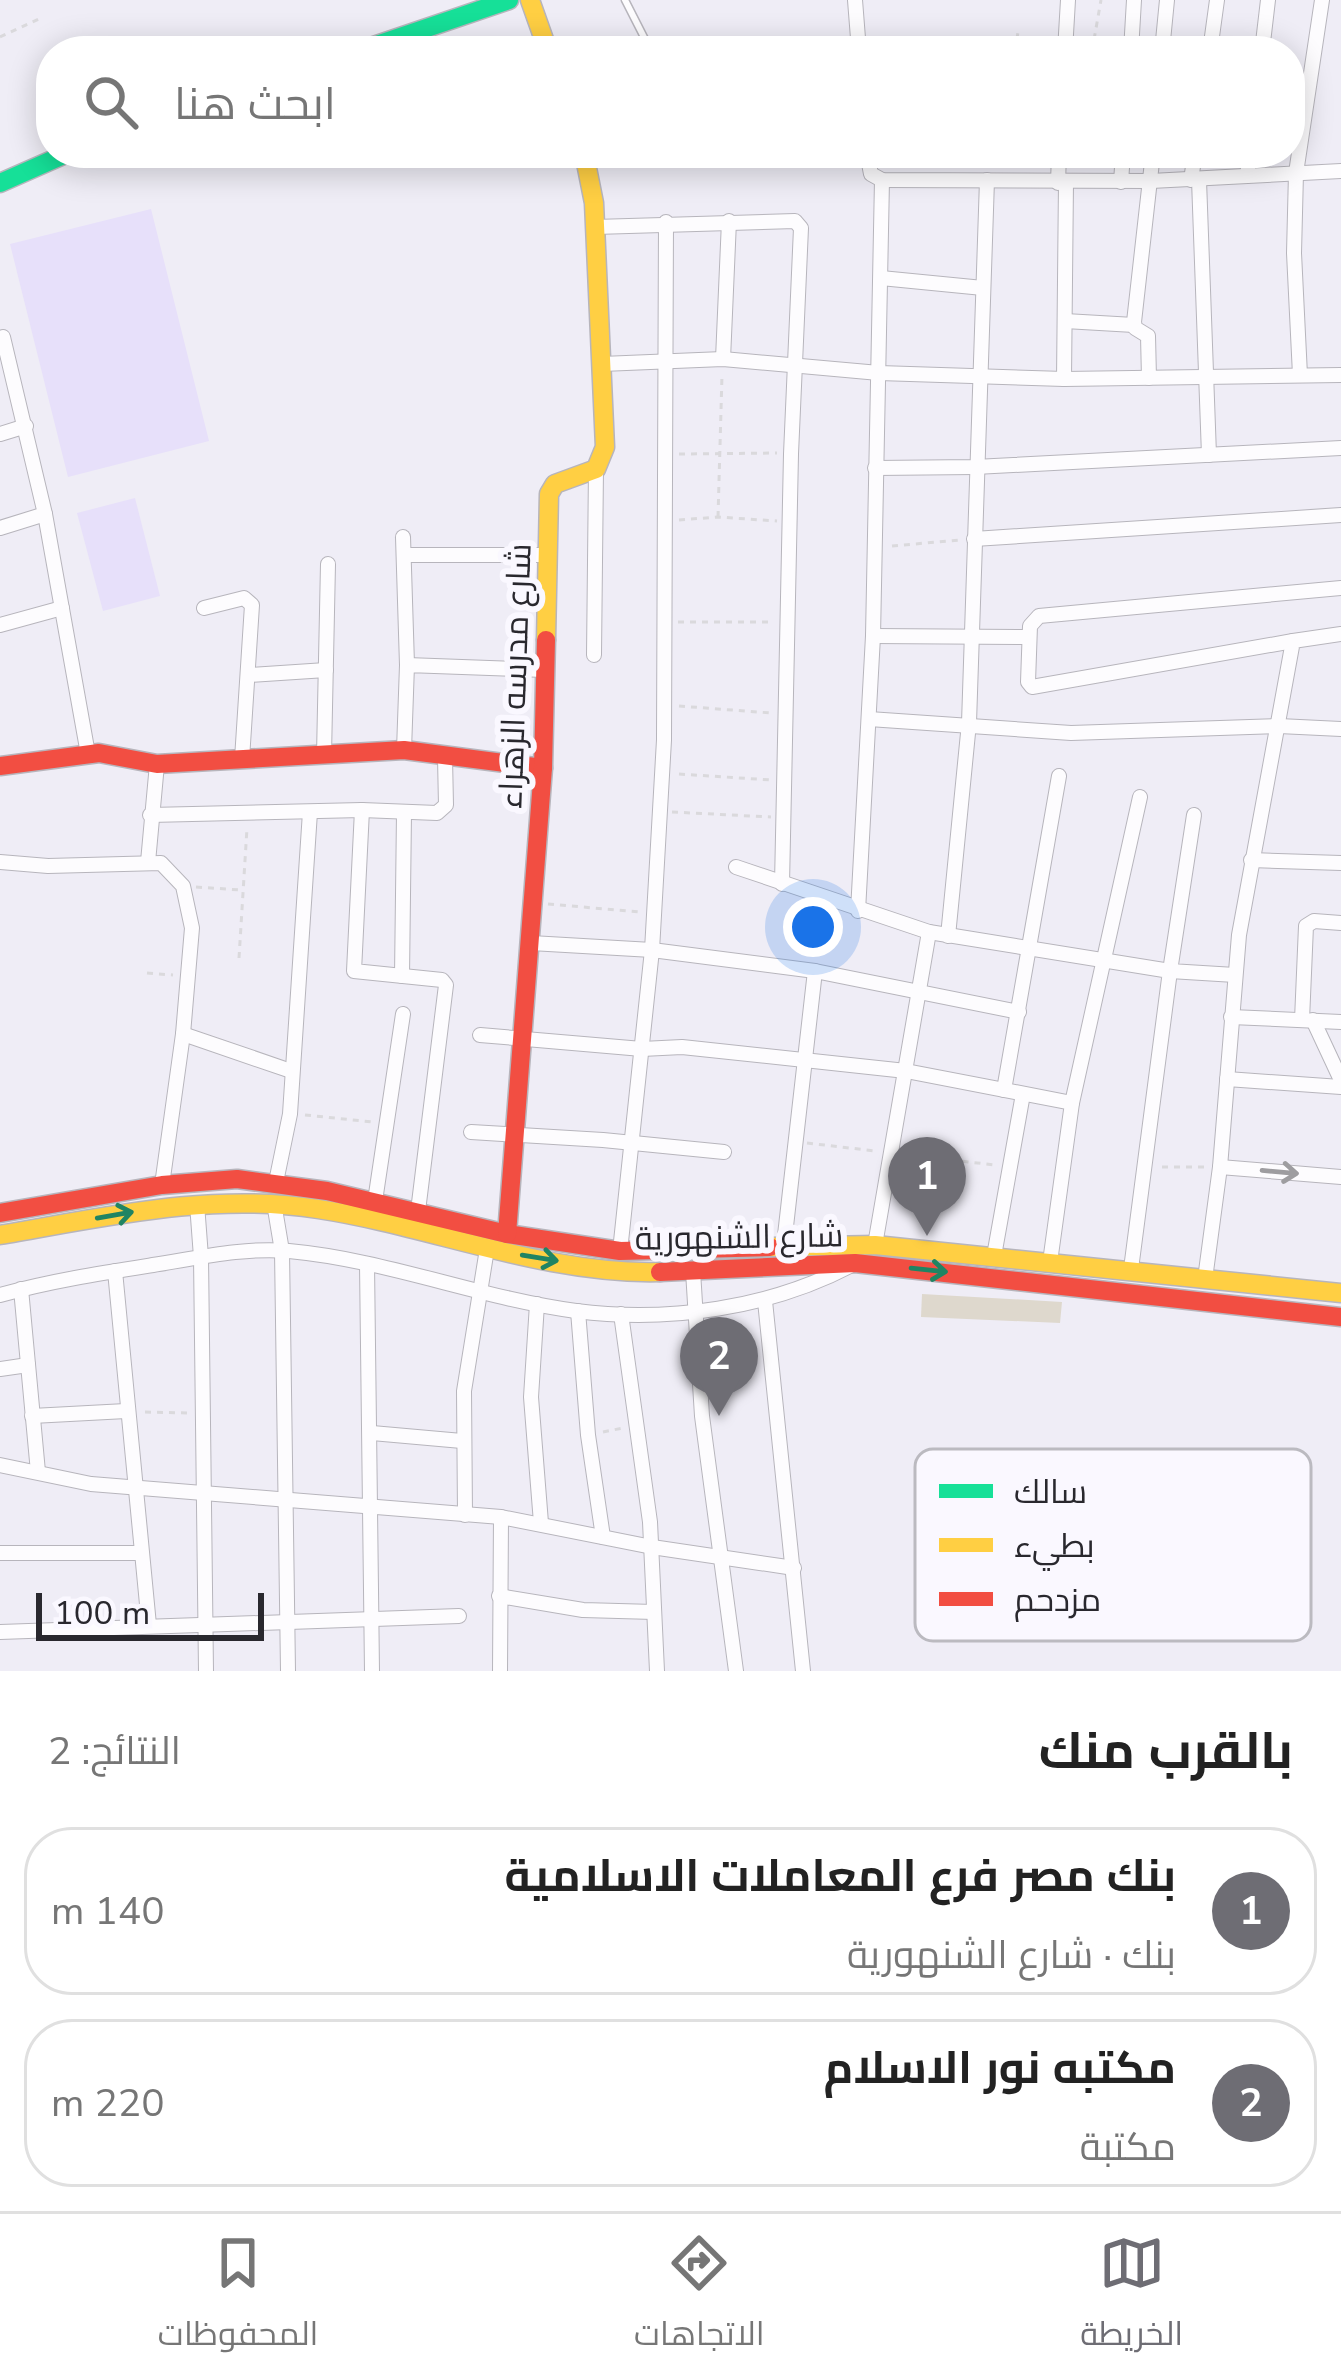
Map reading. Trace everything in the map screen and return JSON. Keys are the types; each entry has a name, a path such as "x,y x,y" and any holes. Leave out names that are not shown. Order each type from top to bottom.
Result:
{"street":[{"path":"403,36 509,0"},
{"path":"530,0 543,36"},
{"path":"856,0 859,36"},
{"path":"1066,36 1069,0"},
{"path":"1131,36 1134,0"},
{"path":"1163,36 1167,0"},
{"path":"1212,36 1216,0"},
{"path":"1264,36 1268,0"},
{"path":"1305,109 1322,0"},
{"path":"0,183 36,167"},
{"path":"586,168 595,227 605,447 596,469 594,656"},
{"path":"870,168 883,180 1062,183 1341,171"},
{"path":"1060,168 1064,379"},
{"path":"1121,182 1122,168"},
{"path":"1134,325 1151,168"},
{"path":"1195,168 1209,455"},
{"path":"1247,176 1248,168"},
{"path":"1296,168 1300,375"},
{"path":"858,910 873,636 883,180"},
{"path":"947,936 969,723 987,180"},
{"path":"723,359 728,220"},
{"path":"595,227 795,220 801,228 782,884"},
{"path":"620,1251 652,950 665,705 662,363 666,222"},
{"path":"881,278 983,287"},
{"path":"1065,321 1134,325 1148,336 1149,378"},
{"path":"1,334 45,514 88,754"},
{"path":"602,364 723,359 879,373 1064,379 1341,374"},
{"path":"0,434 26,426"},
{"path":"875,468 1341,448"},
{"name":"شارع مدرسه الزهراء","path":"507,1234 543,767 551,489 596,469"},
{"path":"0,528 45,514"},
{"path":"974,539 1341,515"},
{"path":"403,537 404,750"},
{"path":"404,555 548,555"},
{"path":"324,754 328,564"},
{"path":"1341,588 1040,616 1030,626 1028,682 1032,686 1341,634"},
{"path":"204,608 249,600 242,760"},
{"path":"0,625 62,608"},
{"path":"873,636 1028,637"},
{"path":"1204,1279 1220,1167 1234,975 1293,641"},
{"path":"407,665 545,670"},
{"path":"249,675 326,670"},
{"path":"869,718 1071,733 1279,726 1341,729"},
{"path":"0,766 110,753 157,764 404,750 543,767"},
{"path":"150,814 444,810 445,758"},
{"path":"148,862 157,764"},
{"path":"1004,1090 1059,776"},
{"path":"1050,1262 1072,1103 1140,796"},
{"path":"362,809 354,971 442,980 446,985 418,1211"},
{"path":"276,1182 290,1114 310,812"},
{"path":"402,976 404,813"},
{"path":"1131,1269 1193,815"},
{"path":"1251,860 1341,863"},
{"path":"0,862 48,866 161,863 182,886 192,928 162,1186"},
{"path":"736,867 947,936 1106,963 1234,975"},
{"path":"1341,922 1314,921 1306,926 1307,1020 1341,1083"},
{"path":"874,1245 929,932"},
{"path":"531,943 652,950 815,970 1019,1012"},
{"path":"784,1244 815,970"},
{"path":"375,1201 403,1014"},
{"path":"1231,1018 1341,1022"},
{"path":"183,1034 291,1071"},
{"path":"480,1035 682,1047 906,1071 1072,1103"},
{"path":"1227,1078 1341,1083"},
{"path":"994,1256 1023,1094"},
{"path":"471,1132 724,1152"},
{"path":"1220,1167 1341,1177"},
{"name":"شارع الشنهورية","path":"0,1213 162,1186 238,1179 375,1201 507,1234 620,1251 874,1245 1341,1293"},
{"path":"274,1203 282,1251 288,1671"},
{"name":"شارع الشنهورية","path":"0,1235 196,1204 274,1203 322,1209 487,1249 607,1268 693,1270 855,1263 1341,1317"},
{"path":"196,1204 201,1257 206,1671"},
{"path":"465,1515 462,1442 478,1290 487,1249"},
{"path":"0,1295 201,1257 282,1251 367,1264 537,1304 621,1314 765,1300 816,1284 855,1263"},
{"path":"367,1264 372,1671"},
{"path":"693,1270 702,1416 736,1671"},
{"path":"115,1271 149,1625"},
{"path":"21,1289 38,1472"},
{"path":"765,1300 803,1671"},
{"path":"537,1304 531,1397 541,1522"},
{"path":"578,1311 588,1435 603,1537"},
{"path":"621,1314 652,1547 657,1671"},
{"path":"0,1369 28,1365"},
{"path":"32,1416 126,1411"},
{"path":"372,1433 462,1442"},
{"path":"0,1465 91,1484 541,1522 652,1547 794,1568"},
{"path":"500,1671 501,1517"},
{"path":"0,1553 142,1553"},
{"path":"499,1596 583,1610 654,1612"},
{"path":"0,1632 459,1616"}],"lane":[{"path":"625,0 643,36"}],"path":[{"path":"1094,36 1101,0"},
{"path":"0,37 41,18"},
{"path":"1017,36 1018,32"},
{"path":"718,517 723,359"},
{"path":"663,455 791,454"},
{"path":"662,521 718,517 790,522"},
{"path":"874,548 974,539"},
{"path":"664,622 788,622"},
{"path":"665,705 785,714"},
{"path":"662,772 784,781"},
{"path":"238,958 248,812"},
{"path":"659,812 784,818"},
{"path":"182,886 242,890"},
{"path":"534,902 654,913"},
{"path":"147,973 187,975"},
{"path":"290,1114 387,1123"},
{"path":"1142,1167 1220,1167"},
{"path":"126,1411 203,1414"},
{"path":"588,1435 637,1425"}],"shaded area":[{"path":"151,209 209,441 68,477 10,244"},
{"path":"135,498 160,596 103,611 77,513"}],"building":[{"path":"922,1294 1062,1302 1060,1323 921,1317"}],"traffic: fast":[{"path":"403,36 509,0"},
{"path":"0,183 36,167"}],"traffic: slow":[{"path":"530,0 543,36"},
{"path":"546,640 549,494 555,484 596,469 605,447 594,203 587,168"},
{"path":"0,1235 159,1209 278,1204 360,1217 574,1266 660,1272"},
{"path":"770,1247 875,1245 1341,1293"}],"traffic: jam":[{"path":"507,1234 543,768 546,640"},
{"path":"0,766 99,753 157,764 404,750 543,768"},
{"path":"0,1213 162,1185 237,1179 327,1191 507,1234 620,1251 770,1247"},
{"path":"660,1272 855,1263 1341,1317"}],"place":[{"name":"بنك مصر فرع المعاملات الاسلامية","path":"927,1236"},
{"name":"مكتبه نور الاسلام","path":"719,1416"}]}
